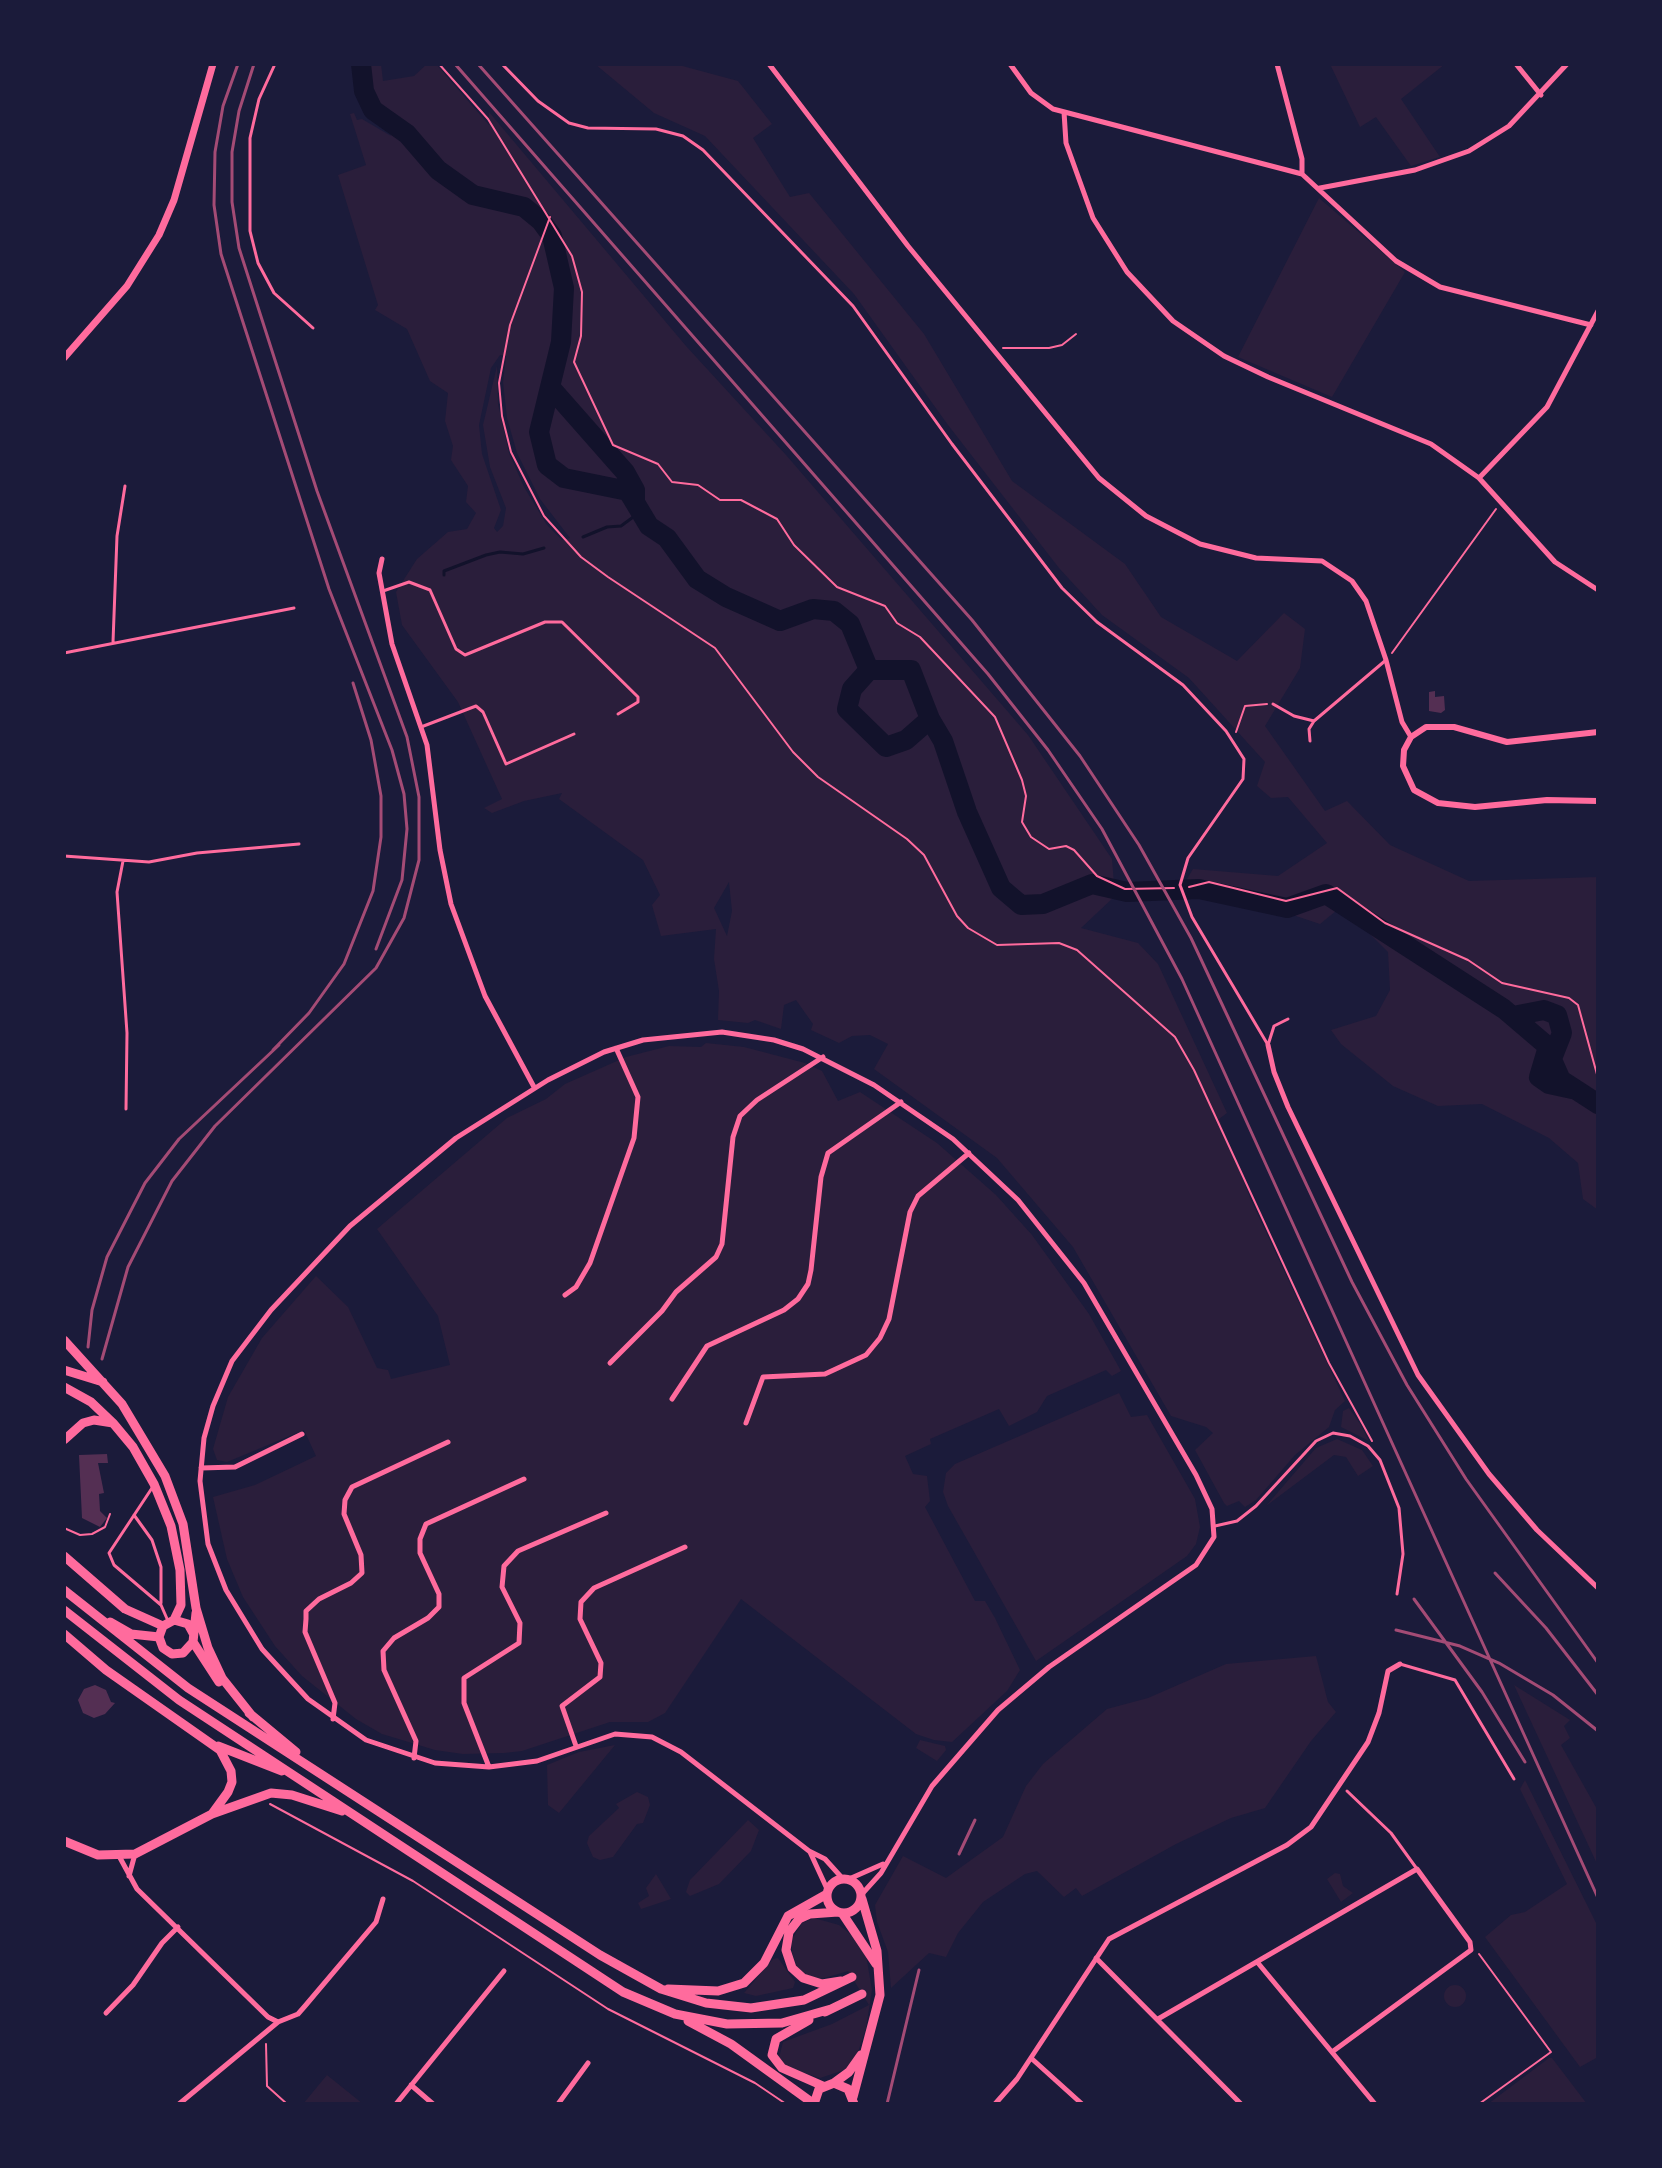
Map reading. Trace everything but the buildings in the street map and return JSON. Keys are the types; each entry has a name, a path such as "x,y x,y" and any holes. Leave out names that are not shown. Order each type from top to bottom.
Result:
{"highway":[{"path":"64,1340 106,1383 132,1418 173,1492 187,1543 196,1608 215,1666 253,1717"},
{"path":"64,1370 106,1383"},
{"path":"64,1387 91,1402 133,1447 154,1484 171,1526 180,1570 181,1605 159,1637"},
{"path":"64,1440 83,1423 94,1420 113,1423"},
{"path":"64,1556 125,1609 169,1623 188,1624 226,1692 316,1770"},
{"path":"64,1590 165,1673 548,1921 661,1989 706,2003 751,2008 792,2004 823,1994 850,1979 822,1984 807,1981 794,1971 786,1954 787,1936 799,1919 810,1914 853,1911 862,1897"},
{"path":"81,1604 131,1634 159,1637"},
{"path":"159,1637 163,1648 172,1654 183,1653 193,1637 196,1608"},
{"path":"64,1610 146,1677 623,1992 675,2014 731,2044 814,2104 823,2086"},
{"path":"64,1634 106,1670 215,1745 304,1781"},
{"path":"212,1814 228,1792 232,1778 224,1757 215,1745"},
{"path":"64,1841 88,1852 119,1856 135,1854 212,1814 275,1793 357,1815"},
{"path":"661,1989 718,1991 744,1983 764,1963 788,1916 827,1892 833,1883 846,1879 858,1885 877,1951 880,1995 853,2100"},
{"path":"827,1892 830,1905 840,1913 877,1965"},
{"path":"862,1994 783,2034 772,2049 778,2065 823,2086 834,2083 849,2072 866,2049"},
{"path":"675,2014 703,2021 755,2025 782,2023 831,2009"},
{"path":"834,2083 848,2089 853,2100"}],"main road":[{"path":"64,358 127,286 159,235 174,200 213,64"}],"street":[{"path":"769,64 908,246 994,348 1067,443 1099,478 1146,516 1209,547 1256,558 1317,559 1346,574 1366,601 1402,722 1411,737"},
{"path":"1010,64 1031,93 1046,105 1064,112 1302,174 1396,261 1440,287 1591,325"},
{"path":"1277,64 1302,159 1302,174"},
{"path":"1516,64 1541,95"},
{"path":"1319,189 1389,176 1459,156 1502,131 1541,95 1567,64"},
{"path":"1064,112 1066,143 1077,182 1093,218 1127,272 1173,321 1224,356 1431,444 1479,478 1555,562 1598,590"},
{"path":"1479,478 1547,407 1598,311"},
{"path":"382,559 379,573 392,644 427,745 442,862 456,921 485,996 534,1087"},
{"path":"1598,732 1507,742 1440,725 1426,727 1411,737 1403,755 1404,775 1414,790 1438,803 1475,807 1547,800 1598,801"},
{"path":"862,1897 884,1864 932,1786 984,1725 1049,1667 1196,1565 1210,1546 1215,1526 1204,1489 1084,1283 1018,1200 969,1153 901,1102 823,1057 774,1040 722,1032 662,1036 616,1048 534,1087 417,1166 299,1278 243,1345 228,1369 213,1406 201,1468 206,1535 232,1601 277,1668 333,1719 366,1740 414,1758 459,1767 489,1767 537,1761 615,1734 638,1734 662,1740 809,1851 825,1859 846,1879 884,1864"},
{"path":"1268,1045 1274,1072 1288,1107 1418,1375 1489,1474 1543,1537 1598,1588"},
{"path":"565,1295 576,1287 590,1263 634,1138 638,1097 616,1048"},
{"path":"610,1363 662,1311 676,1292 716,1257 722,1244 733,1137 740,1116 757,1100 823,1057"},
{"path":"672,1399 707,1346 784,1310 798,1299 808,1284 811,1270 821,1177 828,1153 901,1102"},
{"path":"746,1423 763,1377 825,1374 866,1355 876,1343 889,1319 910,1212 918,1196 969,1153"},
{"path":"201,1468 235,1467 302,1434"},
{"path":"333,1719 335,1703 305,1632 306,1611 319,1599 351,1583 362,1573 361,1555 344,1514 345,1500 352,1487 448,1442"},
{"path":"414,1758 416,1741 384,1670 383,1651 394,1638 428,1618 439,1607 439,1594 420,1553 420,1539 426,1524 524,1479"},
{"path":"489,1767 464,1703 464,1678 519,1643 520,1623 502,1587 504,1566 518,1551 606,1513"},
{"path":"576,1746 562,1706 600,1677 601,1663 580,1619 581,1602 594,1588 685,1547"},
{"path":"995,2104 1031,2058 1109,1939 1287,1845 1311,1827 1368,1742 1379,1713 1388,1671 1400,1664"},
{"path":"809,1851 827,1892"},
{"path":"129,1876 135,1854"},
{"path":"119,1856 137,1889 268,2017 278,2022"},
{"path":"1158,2019 1417,1869 1472,1948 1332,2052"},
{"path":"179,2104 278,2022 298,2014 376,1922 383,1899"},
{"path":"106,2013 178,1927"},
{"path":"1096,1958 1241,2104"},
{"path":"1258,1963 1375,2104"},
{"path":"396,2104 504,1971"},
{"path":"1031,2058 1082,2104"},
{"path":"558,2104 588,2063"},
{"path":"411,2085 433,2104"}],"lane":[{"path":"275,64 259,99 250,138 250,231 258,263 274,293 313,328"},
{"path":"502,64 538,101 569,123 588,128 656,129 683,136 703,150 853,306 952,444 1062,588 1097,622 1190,690 1233,741 1244,759 1243,779 1188,858 1180,885 1182,895 1268,1045"},
{"path":"113,642 117,536 125,486"},
{"path":"383,591 409,582 430,590 453,642 465,655 545,622 562,622 638,697 638,702 618,714"},
{"path":"64,653 294,608"},
{"path":"1310,741 1309,729 1314,721 1386,660"},
{"path":"1273,704 1294,716 1314,721"},
{"path":"421,727 476,706 483,712 506,764 574,734"},
{"path":"64,856 149,862 197,853 299,844"},
{"path":"123,861 117,892 127,1033 126,1109"},
{"path":"1268,1045 1274,1026 1288,1019"},
{"path":"1215,1526 1237,1521 1247,1513 1316,1441 1333,1433 1350,1436 1375,1453 1394,1491 1403,1525 1397,1594"},
{"path":"154,1484 111,1545 109,1557 161,1605 169,1623"},
{"path":"134,1515 152,1540 161,1567 161,1605"},
{"path":"1400,1664 1455,1680 1514,1779"},
{"path":"1347,1791 1391,1833 1417,1869"}],"path":[{"path":"439,64 488,119 572,256 582,292 581,336 574,362 613,445 658,464 672,482 698,485 720,500 741,500 777,519 794,545 837,587 885,606 897,623 920,637 995,717 1022,780 1026,796 1022,822 1026,832 1045,848 1066,846 1086,860"},
{"path":"550,216 502,354 499,399 511,452 544,516 597,569 715,648 793,752 818,777 907,839 924,855 957,916 968,928 997,945 1059,943 1077,950 1175,1037 1194,1070 1329,1363 1372,1440"},
{"path":"994,348 1049,348 1062,345 1076,334"},
{"path":"1386,660 1501,501"},
{"path":"1233,741 1245,706 1273,704"},
{"path":"1286,901 1337,888 1385,923 1468,960 1502,983 1559,994 1578,1005 1598,1078"},
{"path":"64,1528 80,1535 92,1534 105,1527 110,1514"},
{"path":"263,1800 413,1881 608,2009 755,2083 786,2104"},
{"path":"1472,1948 1551,2052 1479,2104"},
{"path":"263,2036 268,2049 264,2072 267,2086 287,2104"}],"shaded area":[{"path":"368,64 381,64 383,81 414,76 427,64 436,64 489,125 489,112 686,346 786,455 1028,735 1112,859 1115,896 1081,928 1138,943 1158,964 1227,1113 1219,1119 1251,1200 1345,1401 1335,1410 1329,1427 1295,1455 1256,1500 1245,1507 1239,1501 1227,1506 1224,1503 1195,1450 1213,1433 1206,1427 1171,1416 1073,1247 997,1158 874,1069 888,1044 870,1035 852,1036 839,1043 811,1030 813,1024 796,1000 784,1005 781,1029 755,1020 748,1023 718,1020 719,991 714,959 716,929 661,936 652,905 660,895 643,860 559,799 562,793 524,801 492,813 484,808 502,799 458,702 402,625 396,592 417,559 448,532 467,529 476,513 466,502 468,486 451,460 453,446 445,421 448,393 430,381 407,329 375,310 378,305 338,175 366,165 350,114 354,113 357,120 362,119 391,136 371,96","holes":["500,355 506,356 503,382 507,418 517,453 540,499 570,538 562,540 547,525 524,487 509,453 498,404 497,366 483,425 490,467 506,508 503,526 497,532 494,528 501,510 482,454 479,425 491,368","729,882 732,911 727,936 714,908"]},
{"path":"595,64 675,64 738,81 772,124 753,138 790,197 809,193 924,334 1012,481 1125,564 1161,617 1237,661 1284,613 1305,629 1300,668 1265,726 1325,811 1347,801 1390,845 1469,881 1598,877 1598,1210 1583,1199 1578,1163 1549,1138 1482,1104 1438,1106 1393,1086 1341,1044 1331,1030 1376,1016 1390,990 1388,952 1342,906 1320,924 1218,890 1193,888 1187,879 1193,869 1278,876 1327,843 1288,797 1271,798 1257,786 1265,762 1189,678 1102,615 1059,568 948,425 854,294 705,136 654,113"},
{"path":"1330,64 1445,64 1401,99 1440,157 1411,166 1376,117 1360,127"},
{"path":"1319,198 1405,272 1332,397 1238,357"},
{"path":"706,1043 744,1047 805,1063 822,1071 838,1101 860,1092 937,1143 996,1195 1032,1235 1089,1314 1121,1371 1112,1376 1106,1370 1047,1396 1037,1412 1009,1426 999,1409 930,1439 931,1444 905,1456 913,1474 927,1476 930,1501 925,1507 975,1601 985,1601 995,1618 1020,1670 1007,1691 952,1742 934,1740 916,1734 741,1599 665,1713 648,1722 610,1722 522,1751 504,1753 463,1754 435,1750 382,1734 356,1719 302,1676 275,1646 243,1597 227,1559 213,1497 255,1485 316,1456 304,1430 227,1462 217,1460 213,1449 228,1397 262,1338 316,1276 348,1307 377,1368 388,1370 391,1379 450,1365 438,1316 377,1229 507,1118 546,1099 565,1084 626,1057 669,1046 701,1047"},
{"path":"1119,1393 1131,1417 1147,1415 1195,1499 1200,1527 1196,1544 1187,1556 1036,1661 948,1506 943,1492 946,1473 955,1464"},
{"path":"1349,1408 1369,1441 1341,1427 1343,1411"},
{"path":"1337,1439 1362,1450 1373,1466 1358,1476 1346,1457 1334,1455 1266,1506 1316,1448"},
{"path":"1316,1656 1328,1702 1336,1712 1311,1741 1265,1808 1231,1818 1176,1844 1082,1896 1076,1888 1064,1897 1037,1871 1025,1874 983,1902 958,1933 946,1957 929,1953 891,1988 888,1952 877,1922 875,1905 903,1856 946,1878 1003,1837 1026,1786 1043,1764 1107,1709 1148,1698 1226,1664"},
{"path":"1514,1685 1570,1720 1564,1726 1570,1738 1561,1745 1598,1811 1598,1866"},
{"path":"920,1740 945,1746 946,1750 937,1761 916,1748"},
{"path":"615,1745 559,1813 548,1805 547,1765 579,1752"},
{"path":"1525,1780 1598,1927 1598,2057 1580,2067 1485,1937 1511,1915 1525,1912 1567,1884 1520,1789"},
{"path":"637,1792 648,1797 650,1805 643,1823 637,1824 613,1857 600,1860 593,1857 587,1843 589,1836 619,1808 616,1804"},
{"path":"748,1820 759,1830 751,1851 719,1884 690,1896 686,1892 690,1880"},
{"path":"1335,1873 1340,1874 1343,1886 1353,1893 1341,1902 1327,1879"},
{"path":"656,1874 671,1899 641,1909 638,1903 649,1896 646,1888"},
{"path":"814,1918 839,1925 854,1937 866,1955 872,1990 866,2028 857,2055 847,2069 820,2078 785,2067 779,2058 783,2042 832,2024 869,2005 848,1971 821,1979 806,1975 797,1967 792,1939 802,1923"},
{"path":"778,1958 795,1982 793,1988 756,1996 744,1993 773,1959"},
{"path":"1455,1985 1463,1988 1466,1996 1463,2004 1455,2007 1447,2004 1444,1996 1447,1988"},
{"path":"1549,2058 1587,2104 1488,2104"},
{"path":"327,2075 363,2104 303,2104"}],"waterway":[{"path":"361,64 364,91 373,110 407,134 438,170 473,195 524,207 541,221 552,236 564,288 561,342 539,432 547,465 564,478 628,491 649,526 667,538 697,579 726,597 780,621 813,609 834,611 850,624 869,670 852,689 847,709 886,747 906,740 930,719 943,741 967,812 1001,888 1021,905 1043,904 1092,884 1127,892 1199,889 1287,908 1326,894 1504,1009 1545,1044 1561,1080 1598,1104"},
{"path":"551,388 625,472 635,490 635,502"},
{"path":"583,537 607,527 621,526 640,512"},
{"path":"444,575 444,571 486,555 500,552 523,554 544,548"},
{"path":"869,670 911,670 930,719"},
{"path":"1513,1016 1544,1010 1557,1015 1562,1033 1551,1061"},
{"path":"1547,1050 1539,1077 1549,1084 1572,1089"}],"railway":[{"path":"238,64 223,106 215,152 214,205 221,254 329,589 392,750 404,794 407,829 402,880 376,949"},
{"path":"102,1359 128,1267 172,1181 215,1126 376,968 404,918 419,860 419,797 407,737 317,491 239,248 232,202 232,152 239,111 254,64"},
{"path":"455,64 988,674 1048,750 1102,829 1182,979 1598,1898"},
{"path":"478,64 972,620 1080,756 1139,845 1191,938 1352,1282 1407,1385 1466,1479 1598,1663"},
{"path":"273,1050 309,1013 344,964 373,891 381,837 381,796 371,740 353,683"},
{"path":"88,1347 92,1310 107,1257 145,1183 179,1139 279,1045"},
{"path":"1495,1573 1546,1628 1598,1695"},
{"path":"1414,1599 1482,1692 1525,1762"},
{"path":"1396,1630 1460,1646 1499,1663 1553,1695 1598,1731"},
{"path":"959,1854 975,1820"},
{"path":"887,2104 919,1970"}]}
